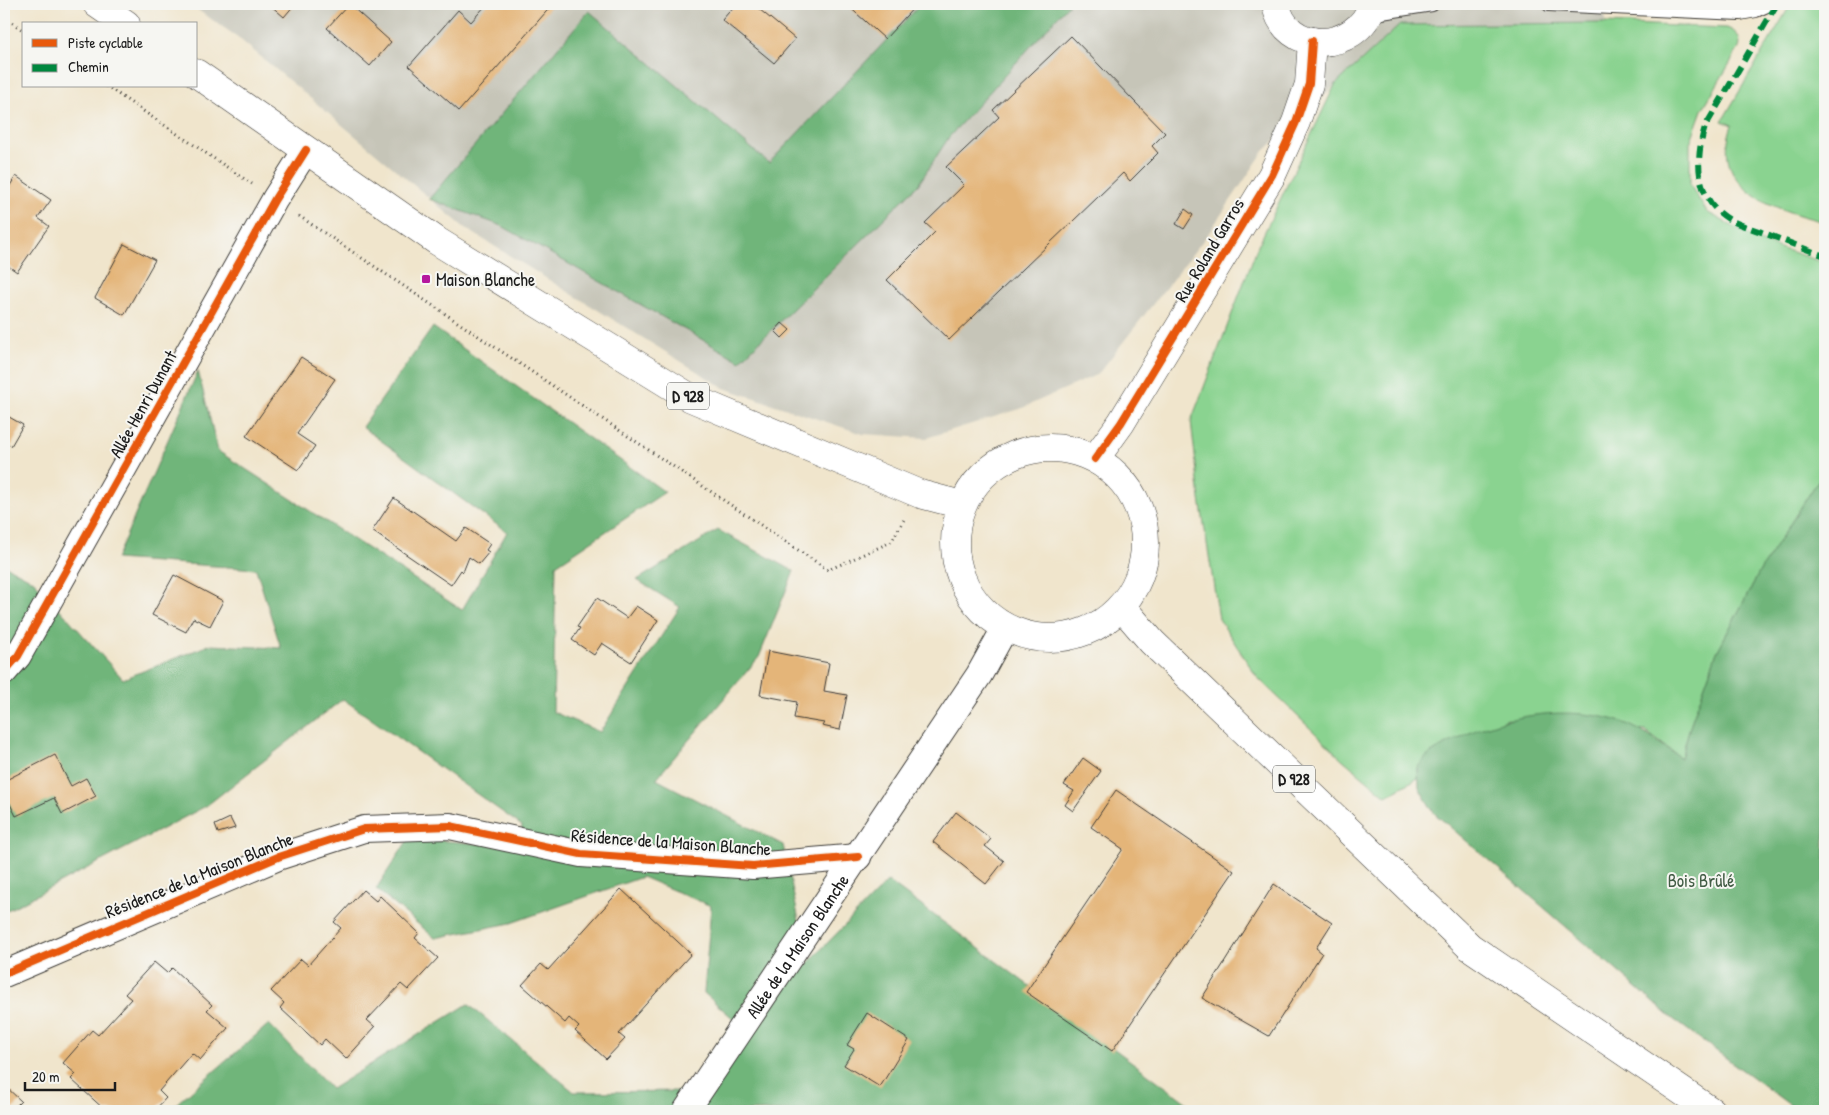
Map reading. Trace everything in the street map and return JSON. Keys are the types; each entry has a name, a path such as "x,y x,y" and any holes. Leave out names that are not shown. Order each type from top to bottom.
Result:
{"main road":[{"path":"97,4 123,22"},
{"path":"1276,4 1284,23 1296,34 1312,41 1329,42 1346,38 1360,28 1371,9"},
{"name":"Rue Roland Garros","path":"1095,458 1121,423 1272,175 1296,122 1309,84 1312,41"},
{"name":"D 928","path":"198,74 437,241 691,398 920,494 962,505"},
{"path":"1033,448 1065,448 1095,458 1118,476 1135,499 1144,526 1145,555 1138,583 1122,607 1097,627 1067,638 1035,638 1005,628 982,612 964,588 954,552 954,533 962,505 978,478 1004,459 1033,448"},
{"name":"D 928","path":"1122,607 1152,642 1470,947 1711,1111"}],"street":[{"name":"Allée Henri Dunant","path":"4,672 18,656 275,200 306,150"},
{"name":"Allée de la Maison Blanche","path":"686,1111 979,676 1005,628"},
{"name":"Résidence de la Maison Blanche","path":"4,974 278,857 364,829 450,826 581,854 753,866 858,857"}],"lane":[{"path":"1371,9 1432,4"},
{"path":"1549,4 1740,13 1756,10 1769,4"}],"path":[{"path":"4,17 22,30"},
{"path":"109,88 828,570 890,542 920,494"}],"shaded area":[{"path":"189,4 1606,4 1605,23 1400,25 1264,151 1208,234 1098,374 1020,409 926,438 863,434 724,388 465,228 236,36"}],"green space":[{"path":"921,4 1069,4 949,137 918,185 740,361 502,226 429,199 589,11 769,163"},
{"path":"1791,4 1825,4 1825,222 1787,211 1768,203 1738,181 1730,166 1727,147 1732,125 1722,121"},
{"path":"1605,23 1727,28 1734,31 1739,38 1739,48 1702,110 1690,143 1690,185 1707,212 1759,241 1825,263 1825,470 1761,569 1717,652 1691,723 1681,758 1645,731 1508,719 1461,737 1431,753 1418,767 1418,778 1386,796 1342,759 1257,677 1219,619 1200,499 1191,421 1257,248 1335,85 1400,25"},
{"path":"433,327 665,492 556,565 553,712 600,732 680,607 637,580 718,530 794,571 759,657 656,779 783,845 800,925 736,1021 704,993 711,906 642,877 511,923 435,938 376,889 409,838 519,847 522,826 343,699 206,806 4,912 4,565 34,581 123,679 209,645 281,648 256,569 116,559 198,371 218,451 462,610 507,532 362,427"},
{"name":"Bois Brûlé","path":"1825,470 1825,1111 1798,1111 1673,1019 1434,813 1419,788 1418,767 1434,751 1485,727 1527,716 1570,713 1591,715 1622,722 1648,735 1681,758 1691,723 1717,652 1761,569"},
{"path":"888,881 1198,1111 168,1111 269,1024 331,1089 468,1004 574,1092 688,1091 756,1016"}],"building":[{"path":"269,4 295,4 284,17"},
{"path":"349,4 391,42 370,66 327,28"},
{"path":"487,4 553,4 459,111 409,66 458,10 471,22"},
{"path":"736,4 753,4 795,39 774,63 722,20"},
{"path":"846,4 917,4 885,39"},
{"path":"1071,36 1165,133 1152,146 1158,153 1130,181 1123,173 949,340 887,280 935,232 925,223 964,185 946,167 999,117 993,110"},
{"path":"16,176 51,200 38,218 49,226 17,272 4,263 4,195"},
{"path":"1185,209 1193,215 1184,229 1176,224"},
{"path":"124,244 155,260 124,315 95,298"},
{"path":"782,323 790,330 782,338 775,331"},
{"path":"301,357 335,379 297,434 315,446 298,470 246,436"},
{"path":"4,414 23,425 11,446 6,442 4,447"},
{"path":"394,498 456,541 466,528 490,544 486,550 489,552 479,564 469,557 463,572 461,570 451,585 372,531"},
{"path":"174,575 223,601 210,626 193,618 186,632 152,615"},
{"path":"597,598 627,618 636,606 658,620 631,662 602,643 594,655 572,640 580,628 577,627"},
{"path":"768,651 829,663 824,691 847,695 840,730 822,726 824,723 794,718 797,702 760,695"},
{"path":"55,755 71,786 86,778 96,796 62,814 54,798 16,816 4,792 4,781"},
{"path":"1083,758 1101,771 1073,811 1065,805 1074,791 1064,785"},
{"path":"1116,790 1234,871 1112,1051 1026,992 1123,849 1091,827"},
{"path":"956,812 991,839 985,846 1004,861 986,884 933,842"},
{"path":"230,818 235,828 218,833 215,825"},
{"path":"1274,884 1332,923 1316,948 1322,953 1269,1036 1202,998"},
{"path":"621,889 691,954 619,1034 625,1039 606,1059 575,1031 579,1027 569,1018 565,1023 522,985 541,964 548,970"},
{"path":"363,890 376,901 380,896 419,933 415,938 438,958 408,990 401,984 367,1020 375,1027 346,1059 325,1039 320,1045 280,1008 284,1003 271,991 301,959 308,965 341,928 334,922"},
{"path":"154,962 167,973 172,968 212,1005 207,1010 228,1028 200,1060 192,1053 159,1091 166,1098 154,1111 106,1111 71,1079 76,1074 63,1063 92,1030 98,1035 131,999 125,994"},
{"path":"867,1013 909,1040 880,1087 844,1065 854,1049 847,1045"},
{"path":"4,1085 21,1101 11,1111 4,1111"}],"marked path":[{"path":"1777,4 1705,127 1699,167 1701,180 1711,203 1720,213 1732,221 1825,256"}],"cycle path":[{"path":"1095,459 1121,423 1272,175 1296,122 1309,84 1312,41"},
{"path":"4,672 18,656 275,199 306,150"},
{"path":"4,974 278,857 364,829 450,826 581,854 753,866 858,857"}],"place":[{"name":"Maison Blanche","path":"426,279"}]}
